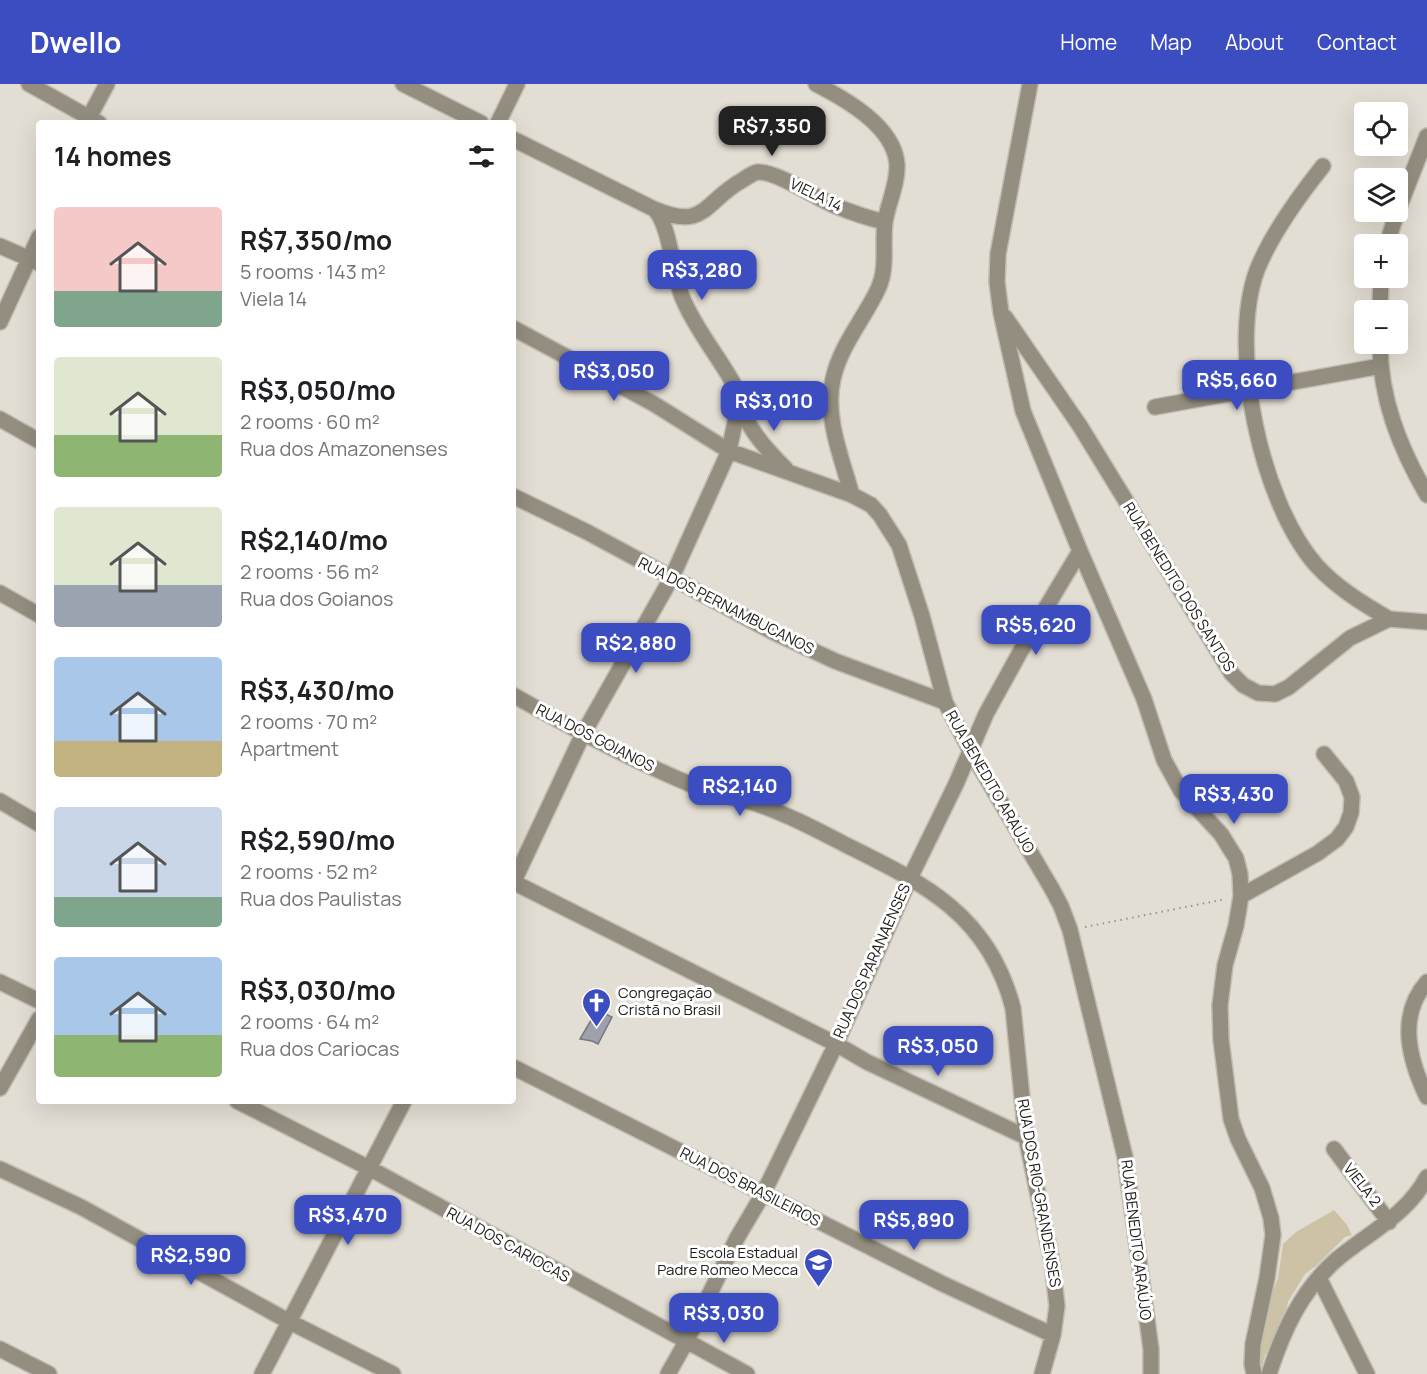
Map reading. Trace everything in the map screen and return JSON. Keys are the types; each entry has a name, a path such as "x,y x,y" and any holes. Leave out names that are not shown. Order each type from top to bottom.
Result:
{"street":[{"path":"28,84 89,120"},
{"path":"91,120 107,84"},
{"path":"403,84 475,120"},
{"path":"499,120 517,84"},
{"path":"816,84 862,111 878,127 894,150 897,164 896,180 885,222 885,265 879,286 840,358 832,379 833,422 852,495"},
{"path":"1030,84 998,254 997,282 1001,313 1023,411 1144,699 1164,760 1181,791 1221,834 1236,858 1240,874 1241,896 1236,926 1225,965 1220,1005 1221,1040 1231,1119 1241,1146 1262,1188 1271,1218 1273,1235 1253,1344 1254,1374"},
{"path":"516,140 658,212 682,298 693,320 733,382 745,416 760,441 790,472"},
{"path":"1408,186 1426,142"},
{"path":"1323,166 1295,202 1257,271 1249,304 1246,348 1251,391 1265,466 1284,516 1299,542 1316,565 1345,593 1389,619 1427,622"},
{"name":"VIELA 14","path":"654,209 675,216 697,216 736,184 756,172 769,173 832,204 866,218 885,222"},
{"path":"0,246 35,261 0,322"},
{"name":"RUA BENEDITO DOS SANTOS","path":"1001,313 1080,426 1232,674 1243,685 1258,693 1275,694 1289,687 1350,638 1389,619"},
{"name":"RUA BENEDITO ARAÚJO","path":"516,330 654,404 729,451 852,495 871,505 899,545 922,616 945,702 970,750 1057,897 1070,930 1125,1157 1151,1348 1151,1374"},
{"path":"1380,354 1387,407 1398,439 1427,495"},
{"path":"1155,407 1381,366"},
{"path":"516,876 582,734 672,577 729,451 740,403"},
{"path":"0,419 36,439"},
{"name":"RUA DOS PERNAMBUCANOS","path":"516,498 672,577 773,632 835,661 945,702"},
{"name":"RUA DOS PARANAENSES","path":"668,1374 737,1238 763,1194 836,1044 909,878 996,695 1080,550"},
{"path":"0,593 36,613"},
{"name":"RUA DOS GOIANOS","path":"516,697 582,734 695,786 777,812 909,878"},
{"path":"1241,896 1317,853 1337,839 1346,827 1351,813 1352,797 1346,781 1324,754"},
{"path":"0,801 36,823"},
{"name":"RUA DOS RIO-GRANDENSES","path":"909,878 942,898 964,918 994,960 1008,989 1018,1048 1026,1137 1053,1273 1057,1306 1053,1335 1042,1374"},
{"path":"516,884 836,1044 867,1062 1026,1137"},
{"path":"0,982 36,1000"},
{"path":"1427,982 1419,992 1410,1012 1408,1041 1413,1063 1427,1097"},
{"path":"0,1088 36,1024"},
{"name":"RUA DOS BRASILEIROS","path":"516,1069 943,1284 1053,1335"},
{"name":"RUA DOS CARIOCAS","path":"243,1104 369,1168 747,1374"},
{"path":"262,1374 402,1104"},
{"name":"VIELA 2","path":"1334,1149 1389,1222"},
{"path":"0,1169 81,1207 290,1322 393,1374"},
{"path":"1269,1374 1289,1322 1300,1302 1319,1278 1349,1250 1389,1222 1418,1192 1427,1177"},
{"path":"1319,1278 1367,1374"},
{"path":"0,1349 49,1374"}],"path":[{"path":"1070,930 1241,896"}],"shaded area":[{"path":"1334,1210 1352,1235 1345,1237 1305,1274 1288,1302 1275,1341 1265,1355 1262,1367 1257,1346 1264,1323 1268,1318 1271,1296 1278,1278 1283,1244 1296,1232"}],"building":[{"name":"Congregação Cristã no Brasil","path":"597,1010 612,1017 598,1044 580,1039"}],"place":[{"name":"Congregação Cristã no Brasil","path":"597,1028"},
{"name":"Escola Estadual Padre Romeo Mecca","path":"819,1288"}]}
